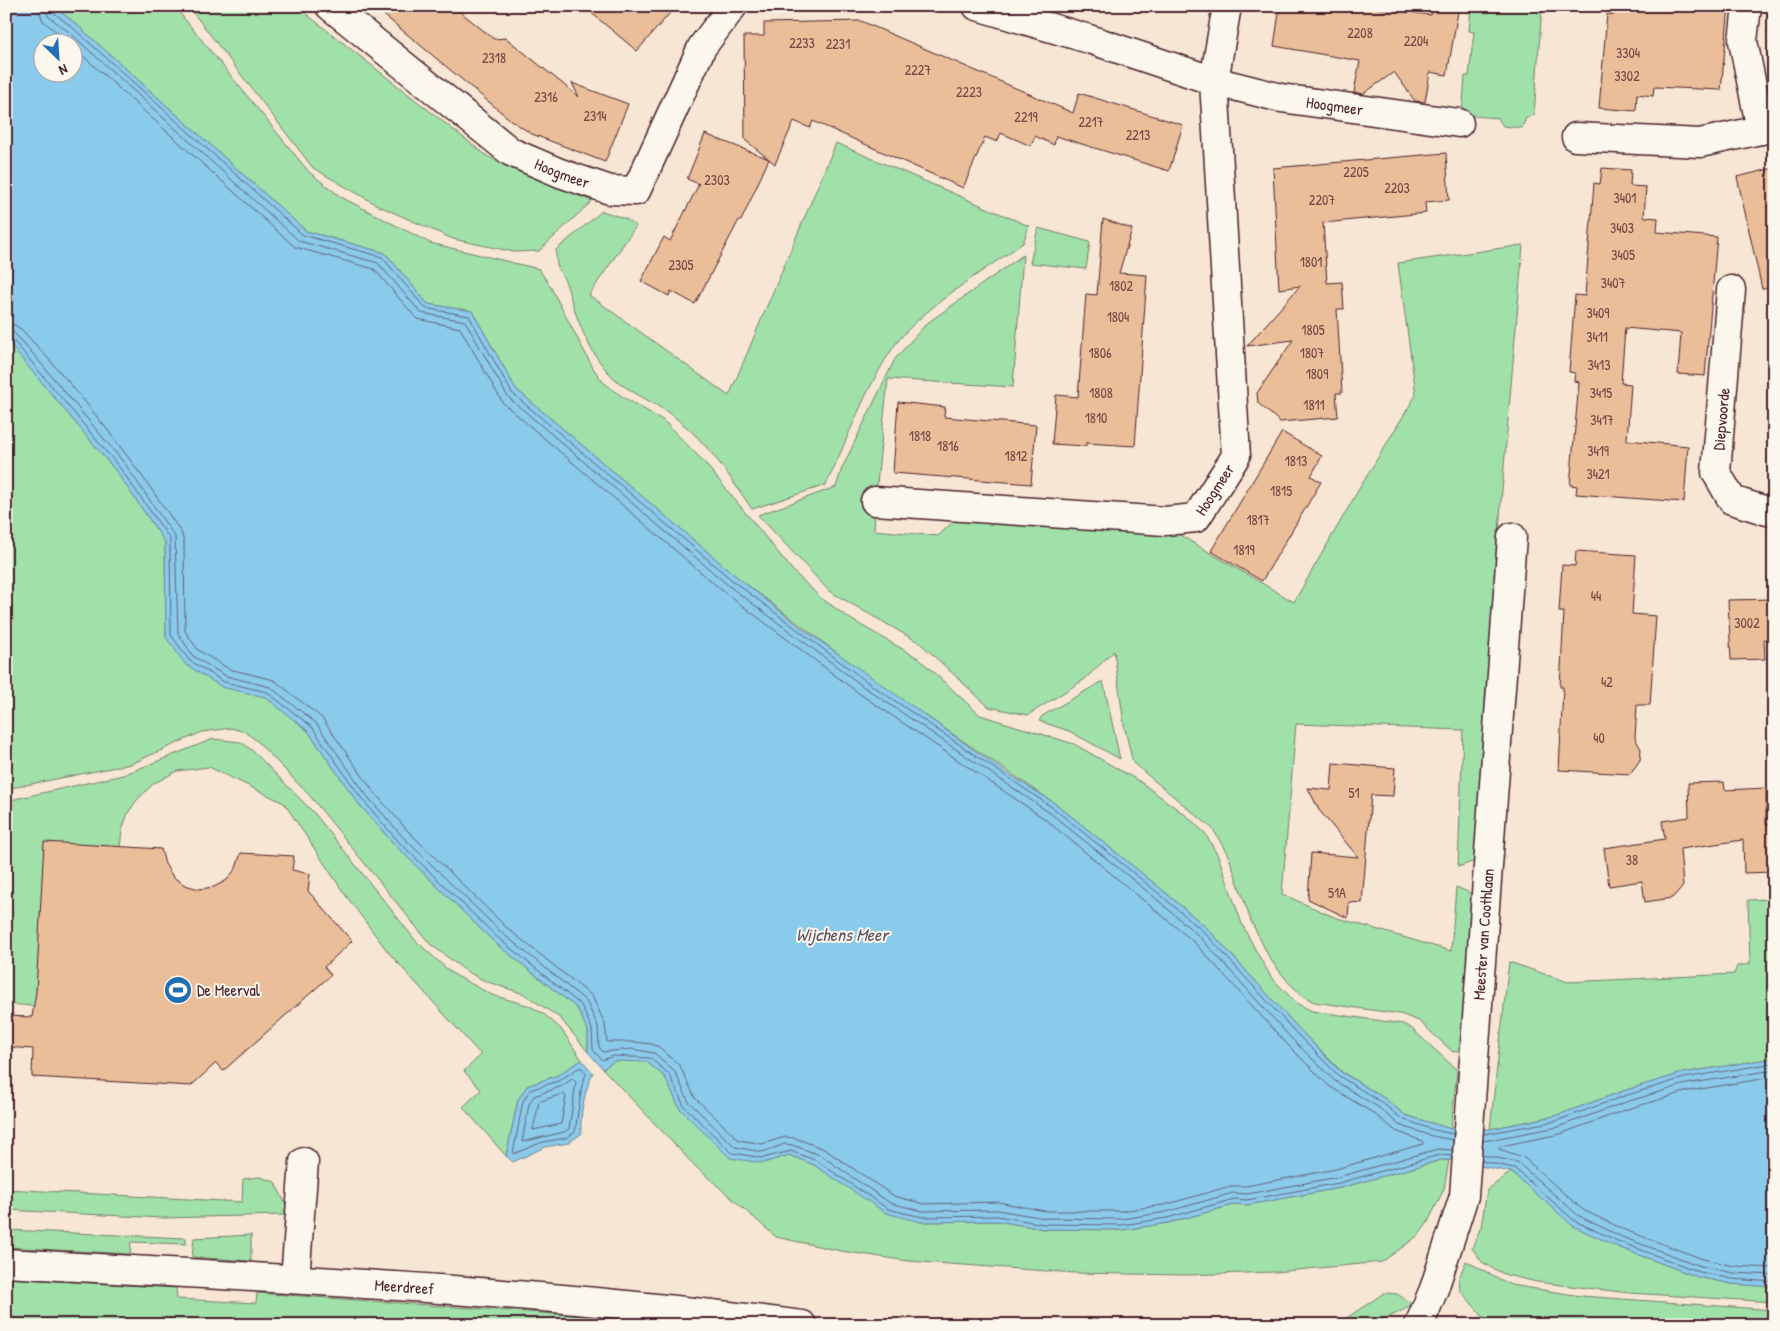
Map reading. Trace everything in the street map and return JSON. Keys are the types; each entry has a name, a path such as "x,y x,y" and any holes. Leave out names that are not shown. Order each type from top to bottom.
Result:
{"street":[{"name":"Hoogmeer","path":"330,6 511,152 610,190 636,191 702,46 733,6"},
{"name":"Hoogmeer","path":"977,6 1089,39 1214,81 1281,98 1459,123"},
{"name":"Hoogmeer","path":"876,501 1165,522 1196,518 1236,456 1214,81 1227,6"},
{"path":"1576,137 1700,143 1768,128 1744,41 1747,6"},
{"name":"Diepvoorde","path":"1731,290 1716,472 1732,500 1767,511 1774,510"},
{"name":"Meester van Coothlaan","path":"1419,1325 1434,1289 1464,1196 1471,1122 1512,537"},
{"path":"294,1279 304,1162"},
{"name":"Meerdreef","path":"6,1263 449,1288 637,1305 802,1325"}],"green space":[{"path":"53,6 174,6 309,172 341,197 430,243 539,269 550,286 593,368 603,382 623,397 664,421 704,462 794,572 821,598 852,620 918,658 980,715 1074,744 1139,781 1188,817 1205,833 1218,856 1242,924 1271,977 1296,1003 1312,1011 1403,1024 1411,1028 1457,1070 1451,1129 1405,1115 1384,1098 1342,1072 1301,1031 1207,928 1160,888 1056,804 870,678 737,577 516,389 472,311 428,304 385,253 306,231 76,24"},
{"path":"188,6 296,6 487,156 513,169 592,201 539,251 514,252 453,239 379,206 313,168"},
{"path":"1471,6 1542,6 1534,115 1526,118 1522,128 1503,126 1498,118 1462,115 1465,76 1469,76 1474,32 1469,31"},
{"path":"836,143 1029,226 1023,243 937,304 921,317 895,345 884,361 866,396 826,485 752,509 718,461 688,428 664,410 624,386 604,367 595,355 582,330 566,283 558,268 556,250 602,211 626,219 636,226 589,295 729,396"},
{"path":"1038,228 1090,242 1086,269 1030,263"},
{"path":"1523,245 1501,502 1478,860 1458,867 1463,730 1296,724 1282,894 1334,917 1451,951 1456,887 1475,895 1465,1050 1453,1052 1419,1021 1400,1014 1314,1002 1303,996 1289,983 1270,959 1251,921 1229,857 1213,829 1133,763 1124,725 1114,651 1085,679 1028,715 989,707 920,643 829,591 758,515 836,487 842,468 895,359 926,324 1023,255 1013,387 888,379 874,530 938,536 957,518 1178,534 1294,602 1416,395 1398,263"},
{"path":"6,340 116,471 165,542 166,637 222,687 265,696 308,731 358,803 394,844 494,942 577,1008 588,1030 588,1052 560,1018 524,994 485,981 466,971 430,944 310,796 257,741 245,732 231,728 202,732 131,764 6,789"},
{"path":"1103,681 1120,759 1069,731 1039,721 1042,716"},
{"path":"213,739 241,742 253,751 315,814 416,941 453,974 492,995 530,1006 544,1014 561,1029 582,1060 556,1076 527,1086 518,1100 506,1156 463,1107 481,1090 464,1071 481,1055 388,952 344,893 284,803 209,767 177,771 153,784 136,801 128,813 122,830 120,847 35,1006 6,1004 6,801 123,775"},
{"path":"1774,899 1774,1058 1683,1073 1623,1091 1555,1116 1490,1129 1509,962 1568,982 1734,974 1737,966 1750,964 1748,900"},
{"path":"632,1060 647,1062 665,1077 680,1109 763,1163 789,1155 814,1165 921,1222 997,1221 1044,1229 1122,1230 1168,1223 1236,1204 1247,1205 1340,1188 1441,1160 1449,1160 1444,1189 1427,1224 1419,1235 1382,1262 1275,1272 1185,1275 1075,1273 908,1261 841,1251 776,1237 696,1167 603,1069 614,1061"},
{"path":"1511,1172 1539,1195 1618,1247 1698,1277 1732,1284 1774,1287 1774,1302 1629,1293 1537,1282 1506,1275 1482,1262 1472,1248 1481,1227 1487,1190"},
{"path":"260,1177 275,1182 286,1205 285,1215 162,1218 6,1210 6,1189 242,1202 243,1179"},
{"path":"6,1230 186,1238 186,1244 131,1242 130,1254 6,1247"},
{"path":"251,1235 251,1261 192,1257 194,1238"},
{"path":"1466,1261 1511,1285 1581,1296 1774,1310 1774,1325 1490,1325 1460,1290 1459,1278"},
{"path":"6,1278 176,1288 177,1299 256,1303 257,1293 584,1316 664,1325 6,1325"},
{"path":"1384,1293 1397,1294 1412,1304 1404,1310 1376,1321 1336,1325"}],"water":[{"name":"Wijchens Meer","path":"6,6 53,6 76,24 306,231 385,253 428,304 472,311 516,389 737,577 803,629 1004,771 1056,804 1160,888 1207,928 1341,1072 1384,1098 1405,1115 1451,1129 1490,1129 1555,1116 1623,1091 1683,1073 1774,1058 1774,1287 1732,1284 1698,1277 1618,1247 1573,1226 1511,1172 1449,1160 1441,1160 1340,1188 1247,1205 1236,1204 1168,1223 1122,1230 1044,1229 997,1221 921,1222 886,1213 814,1165 789,1155 763,1163 730,1158 680,1109 665,1077 647,1062 614,1061 603,1069 588,1052 588,1030 577,1008 494,942 394,844 358,803 308,731 265,697 222,687 185,664 166,637 165,542 116,471 6,340"},
{"path":"582,1060 593,1073 583,1103 581,1134 568,1143 545,1147 513,1162 506,1156 518,1100 527,1086 556,1076"}],"building":[{"path":"373,6 453,6 494,39 506,38 579,97 572,83 628,104 605,162 532,134 512,121"},
{"path":"583,6 676,6 637,51"},
{"path":"1280,6 1375,6 1374,8 1431,15 1433,6 1459,6 1447,75 1430,72 1425,102 1415,101 1394,72 1363,94 1354,92 1360,61 1274,46"},
{"path":"1614,6 1729,6 1721,90 1654,87 1653,96 1637,94 1636,111 1599,108 1607,14 1614,15"},
{"path":"861,21 1073,113 1079,93 1183,125 1169,171 1056,136 1054,145 1035,136 1031,146 1001,133 997,142 985,137 963,188 813,121 810,128 794,121 775,164 745,140 744,36 764,36 764,23"},
{"path":"705,134 769,159 741,221 739,220 695,304 671,291 669,296 641,281 664,237 670,241 699,184 687,179"},
{"path":"1446,153 1449,200 1425,202 1426,213 1323,223 1327,283 1342,282 1344,309 1337,309 1342,393 1336,393 1338,417 1280,422 1258,403 1257,393 1293,340 1247,346 1300,286 1279,289 1273,168"},
{"path":"1602,168 1631,170 1630,186 1646,187 1644,217 1658,218 1657,232 1717,237 1705,376 1678,374 1681,333 1625,328 1621,383 1631,384 1627,440 1688,446 1684,502 1576,494 1577,486 1570,485 1579,382 1574,381 1575,373 1569,372 1575,295 1585,296 1594,183 1600,184"},
{"path":"1774,168 1774,288 1762,289 1737,177"},
{"path":"1103,219 1132,229 1119,273 1147,275 1135,446 1086,443 1086,446 1052,444 1056,395 1078,397 1086,294 1097,295"},
{"path":"898,402 945,407 944,417 1036,425 1031,484 893,473"},
{"path":"1282,432 1322,456 1311,476 1321,482 1262,581 1211,551"},
{"path":"1576,551 1636,555 1632,614 1656,616 1650,705 1637,705 1635,738 1641,749 1640,760 1630,774 1559,770 1563,687 1560,687 1564,612 1559,612 1562,565 1575,566"},
{"path":"1774,599 1774,639 1764,639 1765,659 1731,660 1728,600"},
{"path":"1333,763 1395,768 1393,796 1371,795 1362,903 1349,902 1348,918 1308,899 1311,853 1358,857 1319,810 1308,788 1331,790"},
{"path":"1724,782 1725,790 1766,788 1766,824 1774,824 1774,872 1744,873 1743,840 1680,849 1683,886 1672,898 1645,902 1642,881 1609,886 1604,848 1665,839 1662,821 1689,817 1688,783"},
{"path":"44,842 161,849 165,864 173,877 185,885 199,889 214,887 227,880 236,868 241,853 294,856 292,870 310,874 308,891 352,941 324,967 331,975 223,1071 216,1063 191,1086 32,1077 33,1049 6,1047 6,1016 32,1017 36,992"}],"place":[{"name":"De Meerval","path":"178,990"}]}
